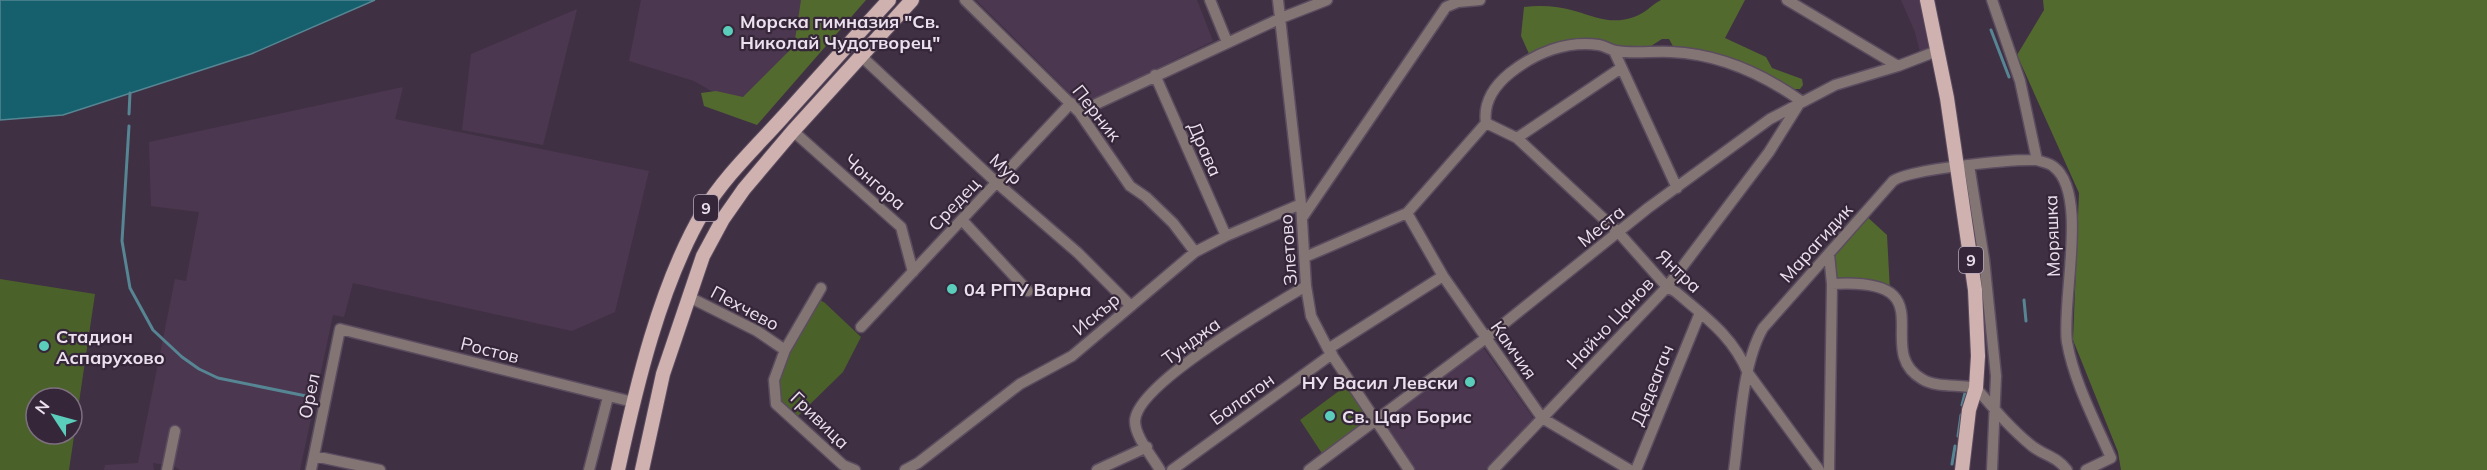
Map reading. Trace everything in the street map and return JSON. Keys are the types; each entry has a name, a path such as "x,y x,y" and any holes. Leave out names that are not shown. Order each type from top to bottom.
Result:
{"main road":[{"name":"9","path":"618,470 633,402 674,275 704,211 726,180 889,0"},
{"name":"9","path":"642,470 663,374 703,256 723,219 744,189 794,131 860,55 912,0"},
{"name":"9","path":"1927,0 1963,166 1975,290 1978,356 1976,388 1970,410 1962,470"}],"street":[{"name":"Перник","path":"965,0 1079,111 1130,186 1146,197 1173,223 1195,252"},
{"path":"1210,0 1227,42"},
{"name":"Злетово","path":"1278,0 1301,204 1306,286 1311,316 1330,352 1409,470"},
{"path":"1079,111 1227,42 1327,0"},
{"path":"1302,218 1445,3 1480,0"},
{"path":"1787,0 1898,66"},
{"path":"1992,0 2020,81 2037,160"},
{"path":"1305,257 1407,213 1486,123 1485,112 1493,90 1501,80 1523,62 1543,52 1566,45 1587,44 1602,46 1614,51 1673,52 1726,62 1755,73 1801,101"},
{"path":"1614,51 1677,188"},
{"name":"Места","path":"1309,470 1770,119 1801,101 1851,79 1898,66 1937,51"},
{"name":"Мур","path":"860,55 996,183 1078,254 1131,306"},
{"path":"1517,138 1622,68"},
{"name":"Драва","path":"1155,75 1226,236"},
{"name":"Найчо Цанов","path":"1493,470 1667,287 1769,152 1801,101"},
{"name":"Средец","path":"861,327 1071,103"},
{"name":"Янтра","path":"1486,123 1517,138 1619,233 1667,287 1676,292 1728,338 1741,357 1748,373 1819,470"},
{"name":"Чонгора","path":"794,131 901,227 913,272"},
{"name":"Марагидик","path":"1734,470 1748,373 1756,339 1763,328 1898,177 2009,159 2037,160"},
{"name":"Моряшка","path":"2037,160 2054,167 2066,183 2070,199 2072,249 2067,341 2081,390 2111,458 2086,470"},
{"path":"1963,166 1988,294 1996,376 1992,470"},
{"name":"Искър","path":"905,470 918,463 1020,384 1072,356 1195,252 1301,204"},
{"name":"Камчия","path":"1407,213 1443,276 1542,418 1630,470"},
{"path":"962,220 1028,291"},
{"path":"1829,254 1832,284 1829,470"},
{"name":"Балатон","path":"1172,470 1330,352 1443,276"},
{"path":"1832,284 1877,285 1890,291 1900,308 1906,365 1923,380 1976,388 2005,424 2018,432 2039,451 2049,454 2067,470"},
{"name":"Тунджа","path":"1147,447 1137,431 1136,414 1157,388 1184,364 1245,322 1306,286"},
{"name":"Гривица","path":"821,288 785,350 774,380 776,404 843,465 855,470"},
{"name":"Пехчево","path":"689,297 757,331 785,350"},
{"name":"Дедеагач","path":"1636,470 1700,313"},
{"name":"Ростов","path":"340,329 633,402"},
{"name":"Орел","path":"311,470 340,329"},
{"path":"589,470 608,397"},
{"path":"167,470 175,431"},
{"path":"1097,470 1147,447 1160,470"},
{"path":"314,456 381,470"}],"shaded area":[{"name":"Морска гимназия \"Св. Николай Чудотворец\"","path":"641,0 849,0 746,111 694,81 629,61"},
{"path":"976,0 1197,0 1213,41 1082,105"},
{"path":"1901,0 1923,0 1933,49 1920,52 1915,32"},
{"path":"577,9 543,145 462,130 471,54"},
{"path":"403,87 395,119 649,171 615,312 572,331 353,283 344,317 333,315 300,470 180,470 174,466 153,463 154,470 104,470 105,465 138,463 175,279 186,281 199,212 151,206 149,142"},
{"name":"НУ Васил Левски","path":"1482,346 1534,419 1485,470 1415,470 1382,420"}],"green space":[{"path":"801,0 866,0 757,125 704,106 701,93 716,91 743,97 794,46"},
{"path":"1661,0 1745,0 1725,38 1766,57 1772,68 1802,79 1803,85 1800,89 1793,89 1730,58 1674,48 1669,39 1662,39 1651,46 1613,46 1602,42 1530,56 1521,36 1524,7 1556,7 1604,19 1618,20 1638,15"},
{"path":"2043,0 2487,0 2487,470 2121,470 2118,452 2073,340 2079,193 2017,55 2044,10"},
{"path":"1864,214 1887,235 1890,291 1832,284 1829,254"},
{"name":"Стадион Аспарухово","path":"0,279 95,294 81,386 24,386 24,446 73,446 69,470 0,470"},
{"path":"820,300 861,337 843,372 798,416 780,401 779,381 782,367"},
{"path":"1351,382 1377,420 1325,458 1300,420"}],"water":[{"path":"0,0 375,0 251,54 63,115 0,120"}],"waterway":[{"path":"1991,30 2009,77"},
{"path":"129,114 130,93"},
{"path":"129,126 122,241 130,288 153,330 182,357 218,378 311,397"},
{"path":"2024,300 2026,321"},
{"path":"1962,405 1965,393"},
{"path":"1958,436 1961,415"},
{"path":"1952,464 1955,446"}],"place":[{"name":"Морска гимназия \"Св. Николай Чудотворец\"","path":"728,31"},
{"name":"04 РПУ Варна","path":"952,289"},
{"name":"Стадион Аспарухово","path":"44,346"},
{"name":"НУ Васил Левски","path":"1470,382"},
{"name":"Св. Цар Борис","path":"1330,416"}]}
